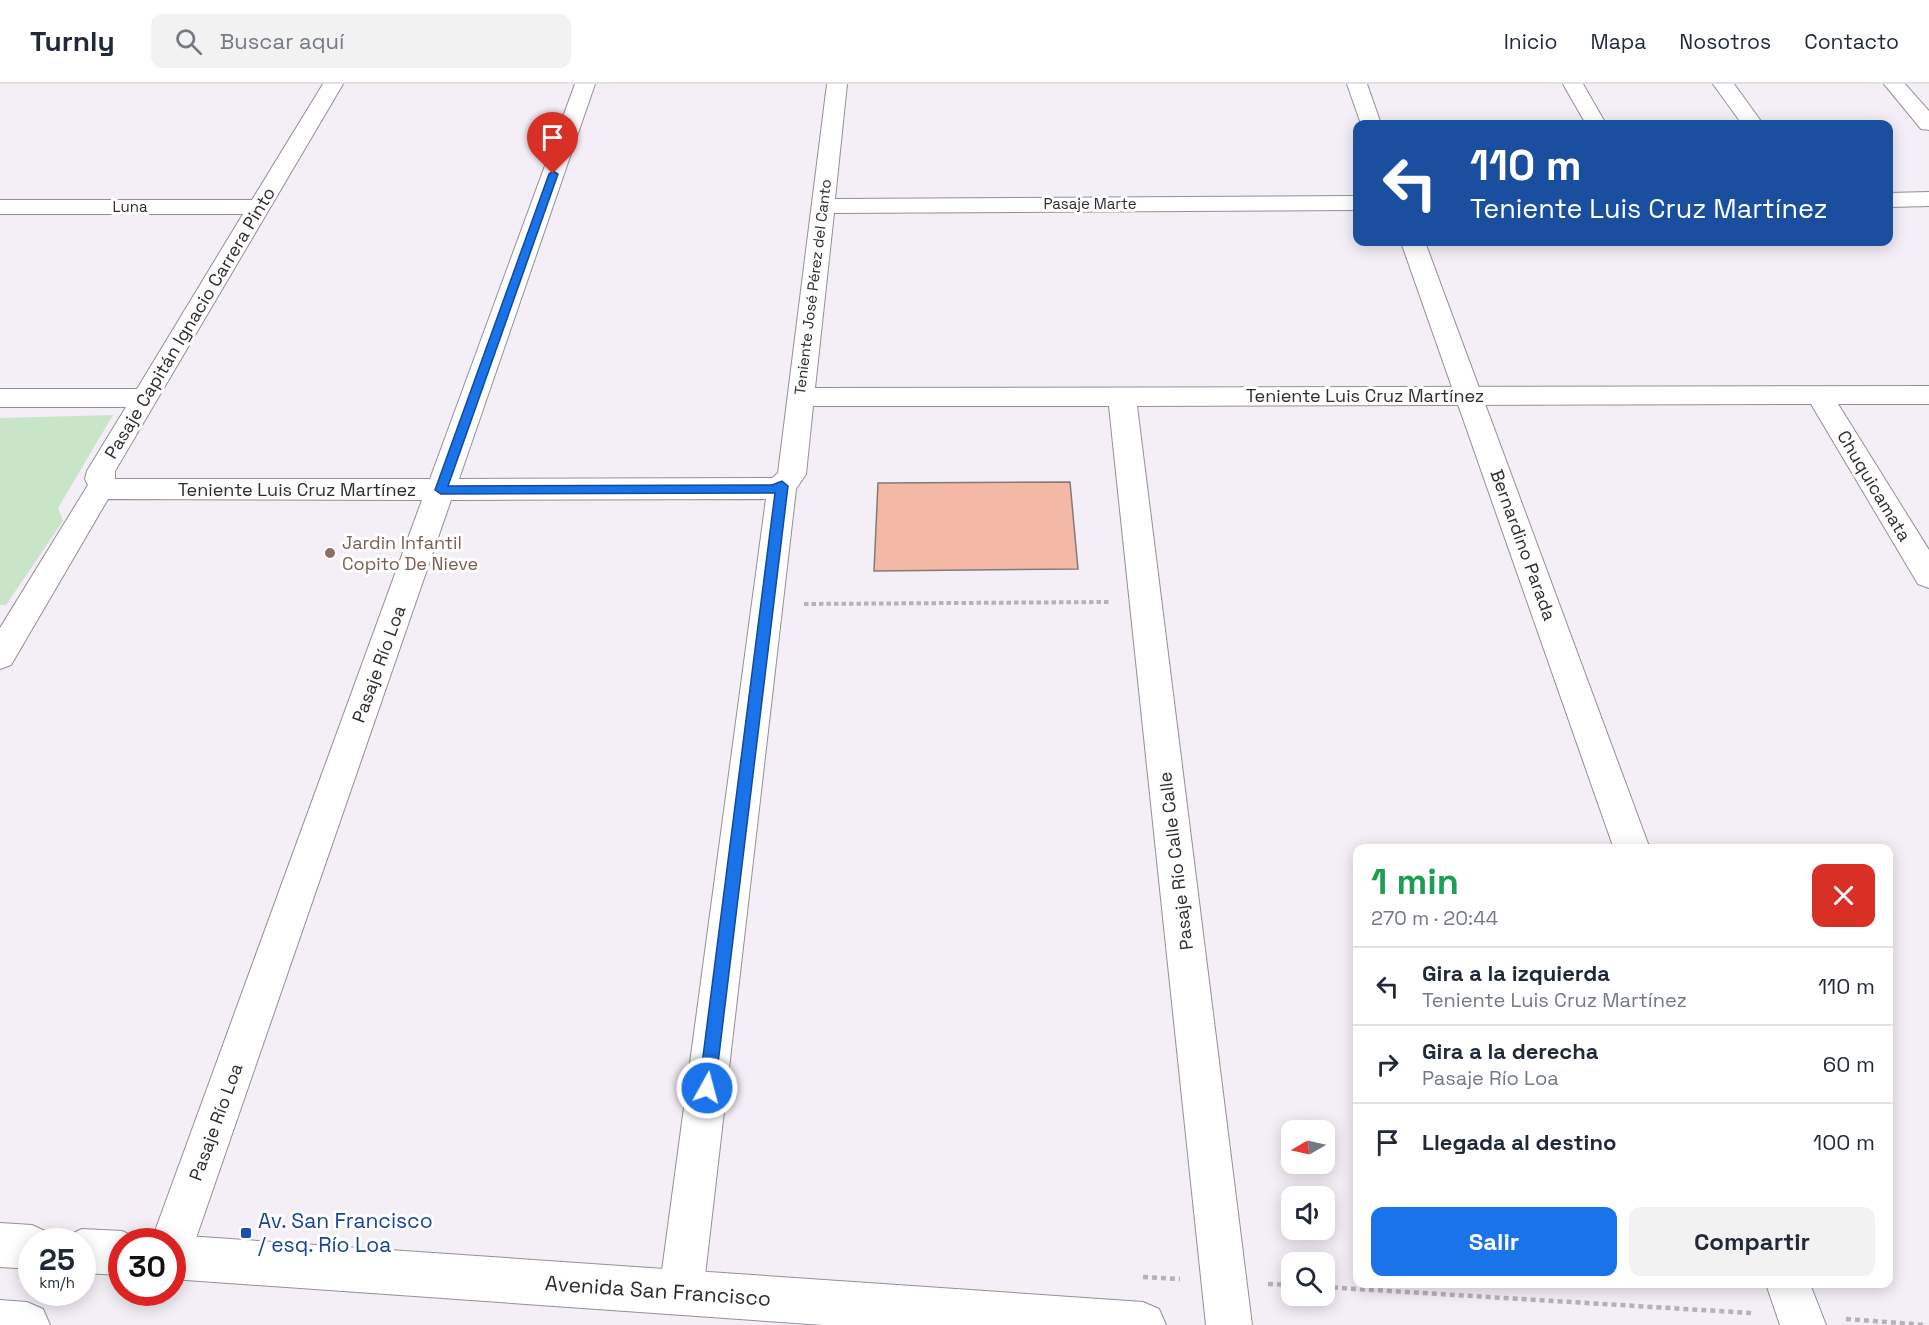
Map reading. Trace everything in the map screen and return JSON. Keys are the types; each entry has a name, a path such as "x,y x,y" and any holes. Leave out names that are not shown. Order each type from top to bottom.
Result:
{"street":[{"name":"Pasaje Capitán Ignacio Carrera Pinto","path":"0,656 102,485 99,479 100,471 333,84"},
{"name":"Pasaje Río Loa","path":"178,1228 585,84"},
{"name":"Teniente José Pérez del Canto","path":"681,1293 782,486 792,474 837,84"},
{"path":"1357,84 1370,120"},
{"path":"1573,84 1594,120"},
{"path":"1723,84 1750,120"},
{"path":"1893,84 1924,114"},
{"path":"1893,200 1929,199"},
{"name":"Pasaje Marte","path":"823,206 1353,203"},
{"name":"Luna","path":"0,207 259,207"},
{"name":"Bernardino Parada","path":"1414,246 1630,844"},
{"name":"Chuquicamata","path":"1820,395 1929,576"},
{"name":"Teniente Luis Cruz Martínez","path":"800,397 1929,395"},
{"name":"Pasaje Río Calle Calle","path":"1122,396 1229,1325"},
{"path":"0,398 145,398"},
{"name":"Teniente Luis Cruz Martínez","path":"102,485 109,489 120,490 773,489 782,486"},
{"path":"0,1245 18,1246"},
{"name":"Avenida San Francisco","path":"186,1258 1143,1325"},
{"path":"0,1323 27,1325"}],"path":[{"path":"768,604 1146,602"},
{"path":"1335,1287 1797,1308 1926,1325"}],"green space":[{"path":"113,415 58,508 63,521 6,605 0,605 0,418"}],"building":[{"path":"1070,482 1078,569 874,571 878,483"}],"place":[{"name":"Jardin Infantil Copito De Nieve","path":"330,553"},
{"name":"Av. San Francisco / esq. Río Loa","path":"246,1233"}],"route":[{"path":"553,174 441,490 773,489 782,486 707,1088"}]}
